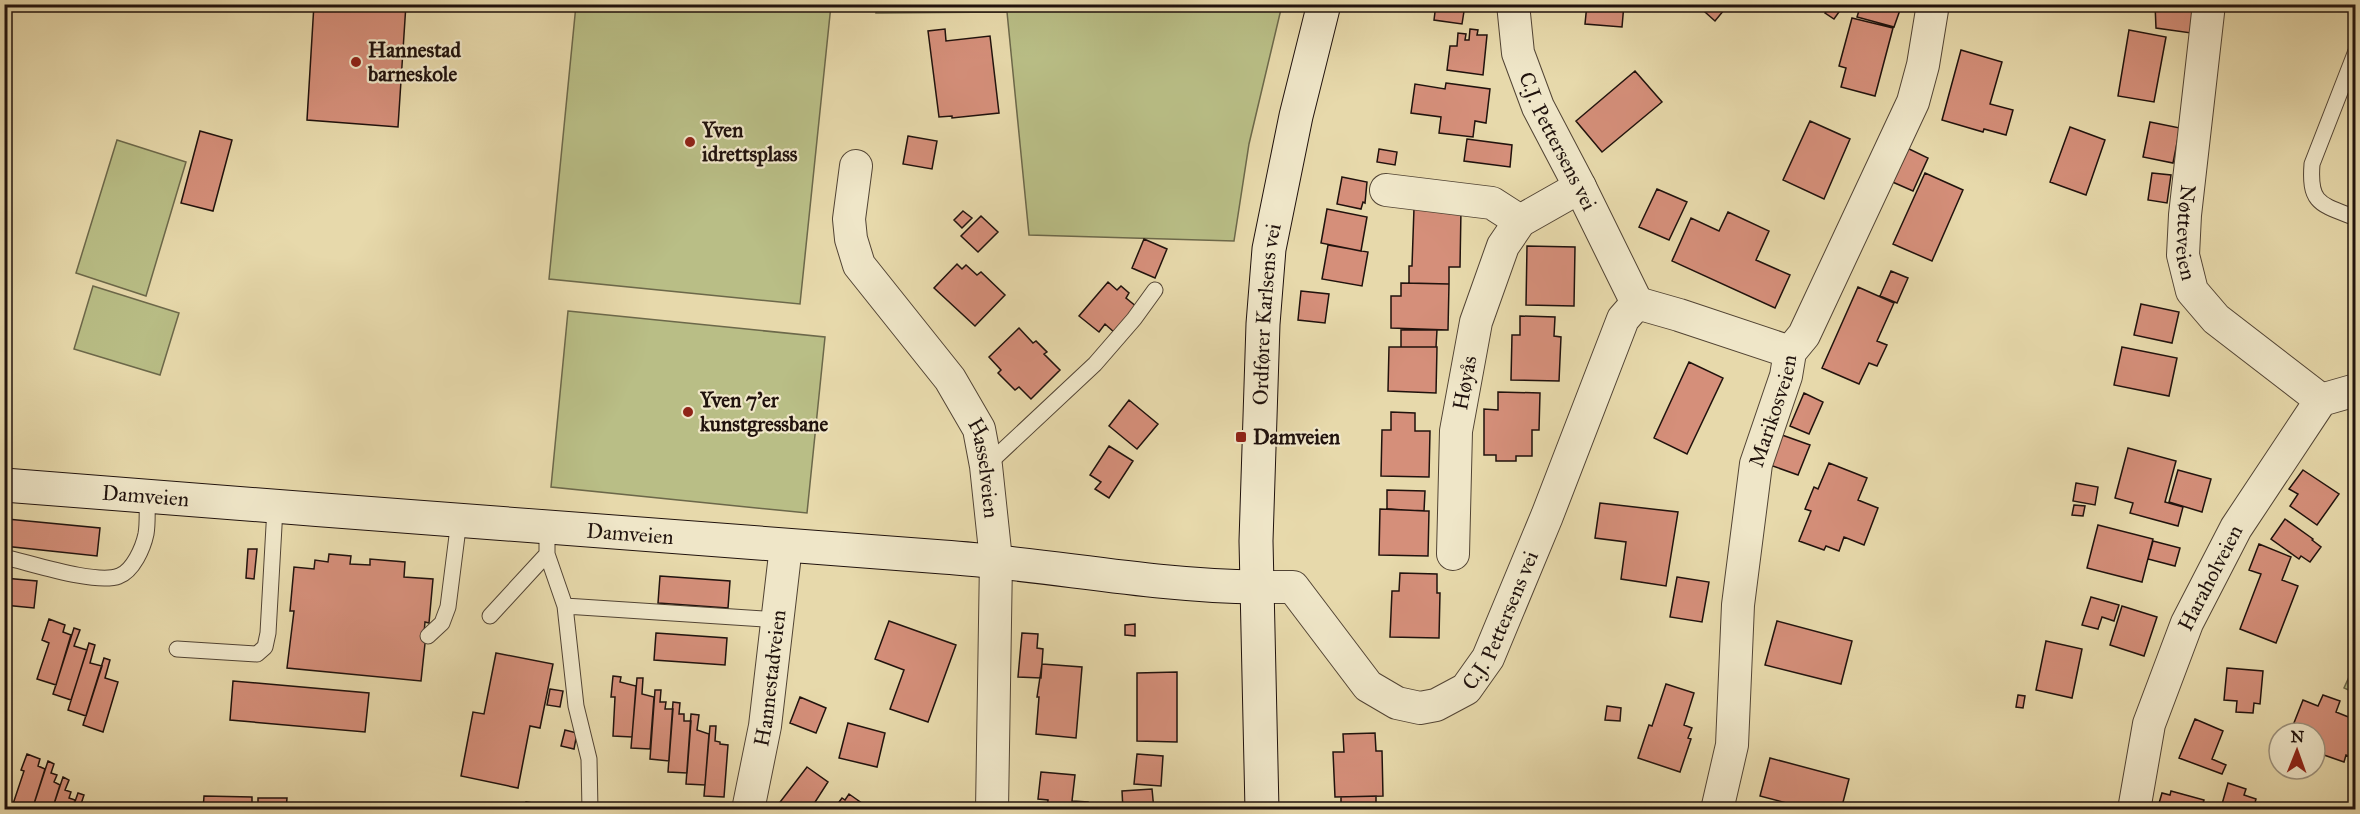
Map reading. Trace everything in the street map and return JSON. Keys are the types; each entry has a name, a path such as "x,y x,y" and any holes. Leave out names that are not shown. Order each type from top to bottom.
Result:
{"street":[{"name":"Ordfører Karlsens vei","path":"1262,810 1257,587 1263,336 1269,249 1296,116 1324,4"},
{"name":"C.J. Pettersens vei","path":"1257,587 1293,587 1368,686 1397,703 1420,708 1436,705 1466,689 1488,658 1547,516 1623,319 1637,303 1538,107 1518,53 1513,4"},
{"name":"Marikosveien","path":"1717,810 1732,745 1738,605 1756,464 1786,376 1790,352 1804,335 1913,102 1923,65 1933,4"},
{"name":"Nøtteveien","path":"2209,4 2185,215 2183,255 2192,291 2216,319 2321,399"},
{"name":"Hasselveien","path":"856,166 849,219 851,240 859,265 950,379 979,429 986,466 996,560 992,810"},
{"name":"Høyås","path":"1452,554 1456,431 1476,322 1503,246 1520,221 1580,187"},
{"path":"1386,190 1492,202 1520,221"},
{"path":"1637,303 1790,352"},
{"path":"2321,399 2355,390"},
{"name":"Haraholveien","path":"2134,810 2149,724 2187,623 2236,528 2321,399"},
{"name":"Damveien","path":"4,486 459,520 547,540 786,546 996,560 1213,586 1257,587"},
{"name":"Hannestadveien","path":"748,810 765,726 786,546"}],"lane":[{"path":"2355,51 2312,164 2311,184 2314,196 2321,202 2355,218"},
{"path":"986,466 1095,364 1134,319 1155,290"},
{"path":"4,557 99,579 119,576 128,571 146,534 147,496"},
{"path":"177,649 257,654 265,647 268,633 275,508"},
{"path":"428,636 442,623 448,607 459,520"},
{"path":"547,540 566,606 576,706 589,759 590,810"},
{"path":"490,616 547,540"},
{"path":"566,606 778,620"}],"green space":[{"path":"877,4 1282,5 1249,144 1234,241 1029,235 1007,12 876,13"},
{"name":"Yven idrettsplass","path":"576,5 831,5 800,304 549,279"},
{"path":"117,140 186,162 146,296 76,273"},
{"path":"93,286 179,313 160,375 74,349"},
{"name":"Yven 7'er kunstgressbane","path":"568,311 825,337 807,513 551,487"},
{"path":"2355,664 2355,693 2344,688"}],"building":[{"name":"Hannestad barneskole","path":"314,4 406,4 398,127 307,120"},
{"path":"1436,4 1468,4 1465,5 1462,24 1434,20"},
{"path":"1587,4 1624,4 1622,27 1585,24"},
{"path":"1696,4 1729,4 1715,21"},
{"path":"1831,4 1844,5 1834,19 1825,13"},
{"path":"1861,4 1881,4 1900,10 1894,27 1857,17"},
{"path":"2155,4 2195,4 2191,33 2156,28"},
{"path":"1852,18 1893,28 1875,96 1841,87 1846,68 1839,66"},
{"path":"945,29 946,41 990,36 999,113 952,118 952,116 939,117 928,31"},
{"path":"1470,29 1478,30 1477,35 1487,35 1483,75 1447,70 1450,46 1457,46 1458,33 1466,34 1465,40 1469,40"},
{"path":"2129,30 2166,37 2154,102 2118,96"},
{"path":"1961,50 2002,62 1990,104 2013,110 2006,135 1984,129 1983,132 1942,120"},
{"path":"1635,71 1662,102 1602,152 1576,121"},
{"path":"1446,83 1490,89 1486,123 1475,121 1473,137 1439,133 1441,117 1411,113 1415,84 1445,89"},
{"path":"1810,121 1850,139 1824,199 1783,180"},
{"path":"2150,122 2180,128 2173,163 2143,157"},
{"path":"2070,127 2105,140 2086,195 2050,182"},
{"path":"200,131 232,140 213,211 181,203"},
{"path":"908,136 937,141 932,169 903,164"},
{"path":"1467,139 1512,145 1510,167 1464,161"},
{"path":"1903,146 1928,158 1913,191 1888,180"},
{"path":"1379,149 1397,152 1395,165 1377,162"},
{"path":"1925,173 1963,190 1932,261 1893,244"},
{"path":"2152,173 2171,175 2167,203 2148,200"},
{"path":"1342,177 1367,182 1365,203 1363,202 1361,209 1337,204"},
{"path":"1657,189 1687,202 1669,240 1639,227"},
{"path":"1414,208 1461,209 1460,267 1449,267 1449,284 1409,283 1409,266 1412,266"},
{"path":"1327,209 1367,217 1361,251 1321,243"},
{"path":"963,211 972,218 962,228 954,220"},
{"path":"1728,212 1769,231 1756,260 1790,275 1775,308 1672,261 1691,218 1719,231"},
{"path":"981,216 998,232 978,252 961,236"},
{"path":"1144,239 1167,249 1155,278 1132,268"},
{"path":"1328,245 1368,252 1362,286 1322,279"},
{"path":"1527,246 1575,247 1574,306 1526,305"},
{"path":"957,264 962,269 966,265 977,275 981,272 1005,295 975,326 934,288"},
{"path":"1891,271 1908,278 1897,303 1880,296"},
{"path":"1108,282 1117,290 1121,286 1129,293 1126,298 1137,307 1115,333 1105,324 1099,332 1079,316"},
{"path":"1401,283 1449,284 1448,330 1391,328 1391,296 1401,296"},
{"path":"1858,287 1894,303 1877,341 1887,345 1877,366 1869,363 1859,384 1822,368"},
{"path":"1301,291 1329,294 1325,323 1298,320"},
{"path":"2141,304 2179,312 2172,343 2134,335"},
{"path":"1520,316 1555,317 1554,336 1561,337 1559,381 1511,380 1512,335 1520,335"},
{"path":"1019,328 1033,343 1036,341 1047,352 1044,354 1060,370 1031,399 1019,387 1015,390 998,373 1001,370 989,357"},
{"path":"1401,330 1437,330 1436,347 1401,347"},
{"path":"1389,347 1437,347 1436,393 1388,391"},
{"path":"2122,347 2177,358 2169,396 2114,385"},
{"path":"1689,362 1723,378 1687,454 1654,438"},
{"path":"1498,392 1540,393 1539,430 1532,430 1532,456 1516,456 1516,461 1496,461 1496,455 1484,455 1484,409 1498,410"},
{"path":"1804,393 1823,402 1809,434 1790,426"},
{"path":"1129,400 1158,424 1137,449 1109,426"},
{"path":"1391,412 1415,413 1415,431 1430,431 1429,477 1381,476 1382,430 1391,430"},
{"path":"1782,435 1810,445 1798,475 1770,465"},
{"path":"1109,446 1133,461 1109,498 1095,489 1101,482 1090,475"},
{"path":"2128,448 2176,461 2165,502 2183,507 2178,526 2130,513 2133,503 2115,498"},
{"path":"1829,463 1867,478 1858,500 1878,508 1864,545 1844,537 1839,551 1826,546 1824,550 1799,541 1811,511 1805,509 1814,487 1818,489"},
{"path":"2178,470 2211,479 2202,512 2169,502"},
{"path":"2303,470 2339,494 2317,525 2290,506 2298,494 2289,489"},
{"path":"2076,483 2098,487 2095,505 2073,501"},
{"path":"1387,490 1425,491 1424,511 1387,509"},
{"path":"1600,503 1678,512 1666,586 1621,579 1626,542 1595,538"},
{"path":"2074,505 2085,506 2083,516 2072,515"},
{"path":"1380,509 1429,511 1428,556 1379,555"},
{"path":"7,519 100,528 97,556 4,546"},
{"path":"2285,519 2321,547 2310,562 2301,556 2299,559 2271,539"},
{"path":"2098,525 2153,539 2142,582 2087,568"},
{"path":"2153,541 2180,548 2175,566 2148,559"},
{"path":"2259,544 2291,557 2282,580 2298,586 2276,643 2240,629 2261,574 2249,570"},
{"path":"248,549 257,549 254,579 246,578"},
{"path":"329,554 351,556 350,564 370,565 370,559 405,562 404,577 433,579 429,623 425,622 424,633 426,634 421,681 287,668 294,611 290,611 294,567 314,569 315,560 328,562"},
{"path":"1400,573 1437,574 1437,593 1440,593 1439,638 1390,637 1392,591 1399,591"},
{"path":"660,576 730,581 728,608 658,603"},
{"path":"1677,577 1709,582 1702,622 1670,617"},
{"path":"4,578 37,581 34,608 4,605"},
{"path":"2091,597 2119,605 2114,621 2102,617 2098,629 2082,625"},
{"path":"2122,606 2157,617 2144,656 2110,645"},
{"path":"49,619 65,625 63,632 71,635 56,685 37,679 49,643 42,640"},
{"path":"889,621 956,645 928,722 890,709 904,670 875,659"},
{"path":"1777,621 1852,641 1841,684 1765,665"},
{"path":"1135,624 1135,636 1125,635 1125,625"},
{"path":"74,628 80,630 74,646 87,650 71,700 53,694"},
{"path":"656,633 727,638 725,665 654,660"},
{"path":"1022,633 1038,634 1037,648 1043,649 1041,678 1018,677"},
{"path":"2046,641 2082,649 2072,698 2036,690"},
{"path":"89,643 95,645 90,663 102,666 86,716 68,710"},
{"path":"496,653 553,664 540,728 530,726 518,788 461,776 473,712 484,714"},
{"path":"104,658 110,660 105,678 118,682 103,732 83,725"},
{"path":"1042,664 1082,667 1076,738 1036,734 1039,697 1037,697"},
{"path":"2227,668 2263,671 2260,704 2254,703 2253,713 2236,712 2237,701 2224,700"},
{"path":"1177,672 1177,742 1137,741 1137,673"},
{"path":"613,676 621,677 620,682 636,686 632,737 613,736 615,697 611,697"},
{"path":"637,678 643,678 642,694 654,697 650,749 631,748"},
{"path":"233,681 369,693 365,732 230,720"},
{"path":"1666,684 1694,693 1684,725 1692,728 1688,738 1691,739 1680,772 1638,758"},
{"path":"550,689 563,691 560,707 547,705"},
{"path":"655,690 661,690 660,702 666,702 665,709 673,709 669,761 650,759"},
{"path":"2018,695 2025,696 2023,708 2016,707"},
{"path":"2323,695 2340,701 2336,712 2356,720 2356,759 2346,755 2344,762 2327,756 2327,721 2295,721 2303,700 2318,706"},
{"path":"800,697 826,708 816,733 790,723"},
{"path":"673,702 680,703 679,714 684,714 684,721 691,721 687,773 668,772"},
{"path":"1607,706 1621,708 1620,721 1605,720"},
{"path":"691,714 699,715 697,730 709,734 705,785 686,784"},
{"path":"2195,719 2223,731 2212,759 2226,765 2222,774 2179,758"},
{"path":"848,723 885,733 877,767 839,758"},
{"path":"710,726 716,726 715,741 728,745 724,797 704,796"},
{"path":"565,730 577,733 574,749 561,746"},
{"path":"1375,733 1376,751 1382,751 1383,796 1335,797 1333,752 1344,752 1343,734"},
{"path":"27,754 40,759 38,766 45,769 32,810 11,810 24,771 21,770"},
{"path":"1137,754 1163,756 1161,786 1134,784"},
{"path":"1770,758 1849,779 1841,810 1813,810 1760,796"},
{"path":"48,761 54,764 51,773 57,775 54,782 60,785 52,810 32,810"},
{"path":"807,767 828,782 810,810 774,810"},
{"path":"1041,772 1075,775 1072,801 1088,802 1087,810 1047,810 1048,800 1038,799"},
{"path":"63,777 69,780 65,790 71,792 69,798 75,800 72,810 52,810"},
{"path":"2228,783 2246,789 2244,795 2256,799 2253,810 2240,810 2222,804"},
{"path":"1152,789 1154,810 1123,810 1122,791"},
{"path":"2171,791 2204,800 2201,810 2157,810 2162,793 2170,795"},
{"path":"78,793 84,795 79,810 72,810"},
{"path":"849,794 866,806 864,810 833,810 842,798 845,800"},
{"path":"204,796 252,797 252,810 203,810"},
{"path":"1376,796 1376,810 1341,810 1341,797"},
{"path":"258,798 287,798 286,810 258,810"},
{"path":"526,802 539,804 538,810 525,810"}],"place":[{"name":"Hannestad barneskole","path":"356,62"},
{"name":"Yven idrettsplass","path":"690,142"},
{"name":"Yven 7'er kunstgressbane","path":"688,412"},
{"name":"Damveien","path":"1241,437"}]}
